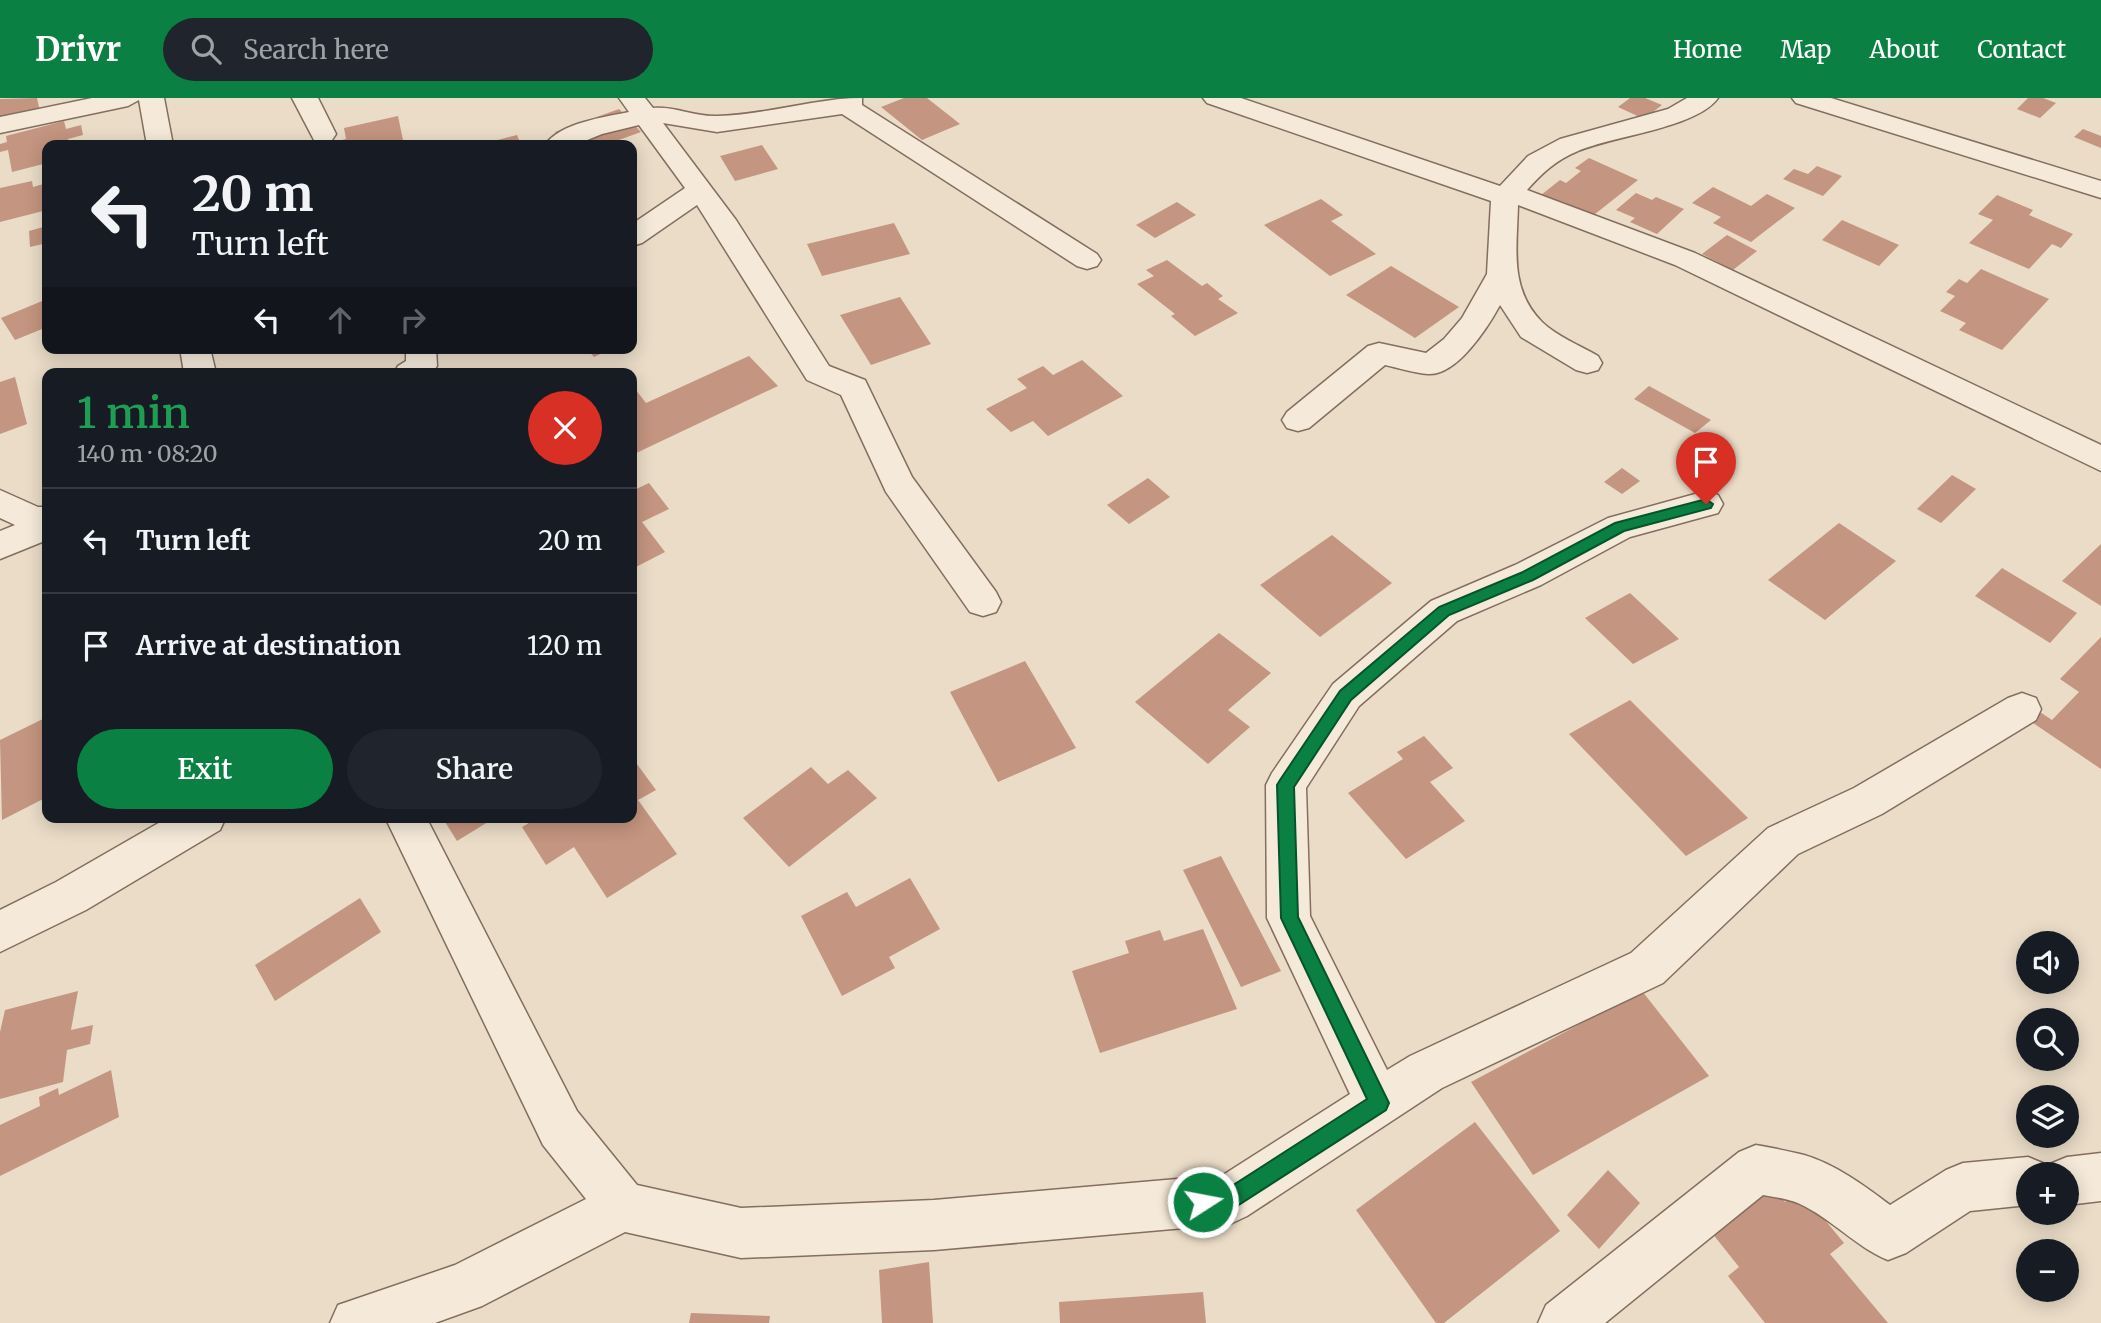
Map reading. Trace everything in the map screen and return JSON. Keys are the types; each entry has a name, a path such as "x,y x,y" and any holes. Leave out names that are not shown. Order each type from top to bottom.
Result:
{"street":[{"path":"0,125 128,98"},
{"path":"151,98 159,140"},
{"path":"305,98 323,134"},
{"path":"1216,98 1505,197 1518,195 1685,259 2101,459"},
{"path":"1587,363 1532,330 1510,297 1501,274 1505,197 1538,162 1569,145 1676,114 1705,98"},
{"path":"1805,98 2101,190"},
{"path":"565,140 639,108 711,124 768,121 849,101 850,108 1087,260"},
{"path":"639,108 722,220 818,373 854,388 898,484 983,602"},
{"path":"637,234 700,190"},
{"path":"1298,420 1379,353 1430,364 1453,351 1476,322 1501,274"},
{"path":"0,503 33,519 42,520"},
{"path":"1379,1103 1289,918 1286,785 1346,695 1444,611 1528,576 1620,527 1706,504"},
{"path":"0,546 42,528"},
{"path":"408,823 560,1128 623,1207 741,1233 934,1225 1230,1199 1426,1072 1647,968 1783,841 1868,802 2022,709"},
{"path":"0,932 71,897 196,823"},
{"path":"1564,1323 1756,1169 1806,1180 1848,1204 1888,1235 1963,1186 2016,1182"},
{"path":"2079,1180 2101,1177"},
{"path":"356,1323 464,1288 623,1207"}],"building":[{"path":"37,98 40,112 0,122 0,99"},
{"path":"904,98 927,98 960,124 922,140 881,107"},
{"path":"1630,98 1645,98 1662,105 1644,119 1618,107"},
{"path":"2028,98 2043,98 2056,103 2040,118 2017,109"},
{"path":"619,109 641,132 619,140 562,140 555,132"},
{"path":"398,116 403,140 342,140 346,139 344,128"},
{"path":"64,121 66,129 81,125 83,135 68,140 42,140 42,164 12,172 8,150 0,152 0,144 7,142 6,136"},
{"path":"2083,129 2101,136 2101,148 2074,137"},
{"path":"517,135 519,140 498,140"},
{"path":"762,145 778,169 735,181 720,156"},
{"path":"1589,158 1638,180 1590,218 1541,195 1560,180 1566,183 1581,171 1575,168"},
{"path":"1817,166 1842,176 1823,196 1783,179 1794,169 1808,174"},
{"path":"32,181 33,187 42,184 42,211 0,222 0,188"},
{"path":"1713,187 1751,206 1767,194 1795,208 1751,242 1713,223 1721,217 1692,203"},
{"path":"1636,193 1652,200 1656,197 1684,209 1657,234 1630,222 1635,218 1616,210"},
{"path":"1997,195 2033,210 2029,215 2073,234 2061,248 2052,244 2029,269 1969,243 1993,220 1978,214"},
{"path":"1321,199 1343,215 1331,221 1376,254 1330,276 1264,225"},
{"path":"1177,202 1196,215 1155,238 1136,225"},
{"path":"1842,220 1899,245 1879,266 1822,240"},
{"path":"894,223 910,254 822,276 807,244"},
{"path":"42,227 42,244 30,247 29,231"},
{"path":"1727,235 1757,251 1733,270 1702,254"},
{"path":"1167,260 1202,286 1207,283 1223,296 1218,299 1238,313 1195,336 1171,316 1175,314 1137,284 1154,276 1146,270"},
{"path":"1391,266 1459,307 1415,338 1346,295"},
{"path":"1981,269 2049,299 2002,350 1959,330 1966,323 1940,311 1955,296 1946,292 1959,279 1967,283"},
{"path":"900,297 931,344 871,365 840,315"},
{"path":"42,301 42,329 15,340 1,318"},
{"path":"749,356 778,386 637,453 637,391 646,403"},
{"path":"1082,360 1123,396 1048,436 1033,421 1011,432 986,409 1027,388 1017,379 1043,366 1053,375"},
{"path":"15,377 27,424 0,434 0,382"},
{"path":"1649,386 1711,420 1695,433 1634,399"},
{"path":"1622,468 1640,481 1622,494 1604,482"},
{"path":"1952,475 1976,489 1941,523 1917,509"},
{"path":"1148,478 1170,497 1129,524 1107,505"},
{"path":"649,483 669,509 642,522 665,552 637,566 637,489"},
{"path":"1839,523 1896,561 1825,620 1768,580"},
{"path":"1332,535 1392,583 1320,637 1260,585"},
{"path":"2101,544 2101,606 2062,581"},
{"path":"2002,568 2077,613 2050,643 1975,596"},
{"path":"1630,593 1679,639 1633,664 1585,618"},
{"path":"1219,633 1271,673 1228,710 1250,727 1208,764 1135,702"},
{"path":"2101,637 2101,769 2030,721 2040,712 2052,720 2079,692 2060,679"},
{"path":"1025,661 1076,748 998,782 950,692"},
{"path":"1630,700 1748,818 1686,856 1569,734"},
{"path":"42,719 42,800 2,820 0,740"},
{"path":"1424,736 1453,768 1430,782 1465,821 1406,859 1348,793 1403,759 1397,752"},
{"path":"637,764 656,790 638,800 677,854 607,898 574,847 546,865 522,827 529,823 637,823"},
{"path":"811,767 828,784 848,770 877,798 789,867 743,818"},
{"path":"446,823 486,823 457,841"},
{"path":"1221,856 1281,971 1241,987 1183,870"},
{"path":"910,878 940,929 889,957 895,968 842,996 801,916 847,892 856,907"},
{"path":"360,898 381,932 275,1001 255,965"},
{"path":"1203,929 1237,1009 1100,1053 1072,971 1129,953 1125,941 1160,930 1164,941"},
{"path":"78,991 71,1030 93,1025 90,1044 67,1050 63,1082 0,1099 0,1032 5,1010"},
{"path":"1642,991 1709,1076 1533,1175 1471,1082"},
{"path":"111,1070 119,1117 0,1176 0,1125 40,1106 39,1097 58,1088 59,1095"},
{"path":"1475,1122 1560,1231 1444,1323 1436,1323 1356,1210"},
{"path":"1608,1170 1640,1203 1599,1249 1567,1215"},
{"path":"1770,1183 1785,1202 1801,1191 1844,1243 1830,1254 1888,1323 1765,1323 1728,1276 1739,1267 1708,1228"},
{"path":"929,1262 933,1323 882,1323 879,1270"},
{"path":"1203,1292 1206,1323 1060,1323 1059,1302"},
{"path":"691,1313 770,1316 769,1323 689,1323"}],"route":[{"path":"1203,1202 1230,1199 1379,1103 1289,918 1286,785 1346,695 1444,611 1528,576 1620,527 1706,504"}]}
